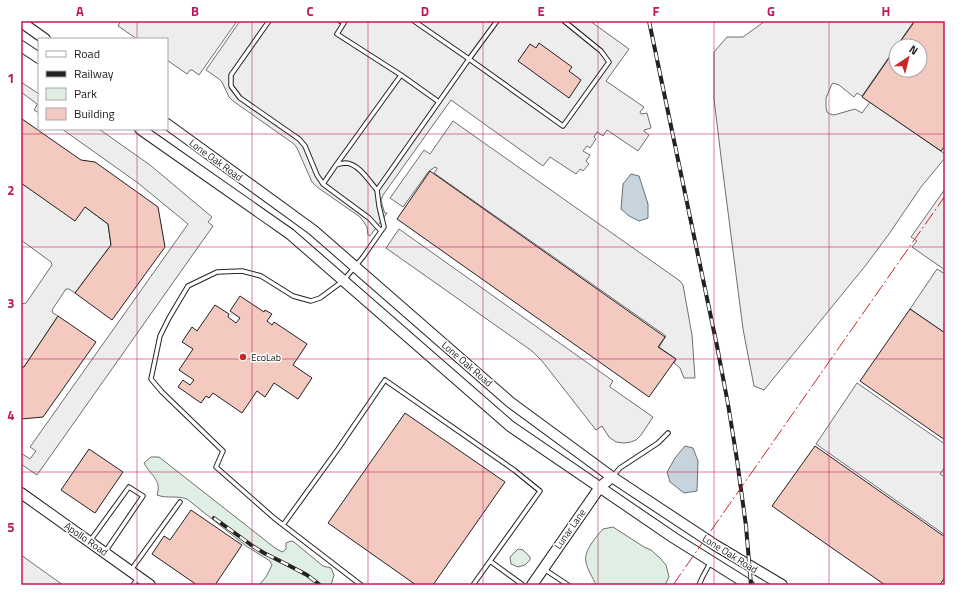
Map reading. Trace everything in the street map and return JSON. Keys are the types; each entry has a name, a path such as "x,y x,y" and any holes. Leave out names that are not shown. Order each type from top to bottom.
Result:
{"main road":[{"path":"21,22 44,38"},
{"path":"21,46 38,57"},
{"name":"Lone Oak Road","path":"168,125 313,230 510,402 612,477 715,545 782,585"},
{"name":"Lone Oak Road","path":"141,130 290,234 510,426 674,538 749,585"},
{"name":"Lunar Lane","path":"532,585 600,487 612,477"},
{"name":"Apollo Road","path":"21,493 105,553 134,578 150,585"}],"lane":[{"path":"269,21 231,75 231,86 240,98 299,139 305,146 317,176 324,184 368,218 381,231"},
{"path":"340,21 344,23 337,34 439,102"},
{"path":"414,21 563,126 609,62 602,51 564,21"},
{"path":"377,190 497,21"},
{"path":"324,184 400,75"},
{"path":"336,165 344,163 352,165 360,171 377,190 384,227 343,281 320,298 311,301 293,296 261,276 242,271 216,272 188,286 160,336 151,380 223,452 216,468 283,525 361,585"},
{"path":"283,525 338,449 385,380 514,470 540,491 473,585"},
{"path":"612,477 620,468 658,443 668,432"},
{"path":"90,542 129,487 143,496 105,553"},
{"path":"134,578 180,502"},
{"path":"490,561 523,585"},
{"path":"699,585 711,562"},
{"path":"544,568 568,585"}],"green space":[{"path":"151,457 159,457 275,548 282,552 286,549 286,543 291,541 294,542 323,566 331,568 334,575 331,585 259,585 266,577 272,565 270,561 246,546 187,499 157,495 157,482 144,463"},
{"path":"613,527 651,550 660,558 666,565 669,577 665,585 596,585 587,565 586,558 588,549 603,529"},
{"path":"518,549 523,550 530,557 530,560 525,565 518,567 511,564 510,557"}],"shaded area":[{"path":"121,21 237,21 199,75 192,70 190,70 187,74 168,61 168,38 136,38 118,26"},
{"path":"240,21 590,21 629,49 606,81 644,107 640,112 641,114 647,113 651,128 644,130 649,135 638,151 607,130 603,136 597,132 594,137 596,139 590,148 587,146 583,151 590,155 586,161 589,164 583,171 580,169 576,174 550,157 543,166 451,100 383,195 381,200 384,211 387,213 370,236 368,235 367,227 360,217 312,182 294,144 233,101 229,97 222,82 206,70"},
{"path":"765,21 914,21 902,38 888,38 888,58 862,96 857,93 854,97 839,85 832,84 826,98 827,112 834,115 855,109 862,113 870,102 945,154 945,158 921,187 866,265 764,390 754,386 743,329 714,99 714,52 727,37 743,37"},
{"path":"21,82 38,93 38,112 34,110 37,104 21,92"},
{"path":"453,121 680,281 683,285 692,335 695,378 684,378 680,368 674,363 676,359 659,347 666,336 434,173 437,168 435,167 429,171 403,207 390,198 424,150 430,154"},
{"path":"63,130 100,130 150,165 212,217 208,222 213,226 37,475 21,464 21,453 30,459 36,451 30,447 188,224 138,183"},
{"path":"631,174 639,176 648,204 648,218 639,221 629,216 621,209 623,184"},
{"path":"21,183 85,207 108,224 111,245 75,293 69,289 66,289 52,310 53,313 58,316 24,367 21,367 21,304 26,303 52,265 51,262 21,240"},
{"path":"945,189 945,270 912,247 917,241 911,237"},
{"path":"399,229 613,381 610,387 653,417 641,435 636,440 624,443 616,442 609,437 602,426 596,430 542,361 532,351 386,248"},
{"path":"937,269 945,274 945,333 910,309"},
{"path":"857,383 945,444 945,467 940,474 945,477 945,535 816,444"},
{"path":"685,446 693,448 698,461 697,491 684,493 670,482 667,472 675,458"},
{"path":"21,555 63,585 21,585"}],"building":[{"path":"915,21 945,21 945,146 941,151 862,97 888,60 888,78 928,78 928,38 903,38"},
{"path":"539,43 572,67 569,71 581,80 569,98 518,61 530,44 536,48"},
{"path":"21,117 81,160 95,162 158,207 165,247 112,320 75,293 111,245 108,224 85,207 75,221 21,183"},
{"path":"430,171 665,337 658,347 676,359 649,397 397,219"},
{"name":"EcoLab","path":"240,296 264,312 265,310 272,314 267,321 272,325 274,322 307,344 293,365 312,378 298,399 274,383 265,397 257,391 242,413 213,393 209,398 206,396 201,403 178,387 183,380 190,385 194,380 179,370 193,349 182,342 192,327 197,331 215,305 229,314 228,317 236,323 240,318 230,311"},
{"path":"910,309 945,333 945,440 860,381"},
{"path":"58,316 96,342 43,417 21,419 21,367 24,367"},
{"path":"405,413 505,482 433,585 416,585 328,523"},
{"path":"815,446 945,537 945,577 940,585 885,585 772,506"},
{"path":"89,449 123,472 95,513 61,490"},
{"path":"191,510 242,545 215,585 197,585 152,554 164,536 170,540"}],"railway":[{"path":"649,21 728,404 746,526 751,585"},
{"path":"214,518 254,547 307,575 320,585"}],"power":[{"path":"673,585 945,196"}],"place":[{"name":"EcoLab","path":"243,357"}]}
